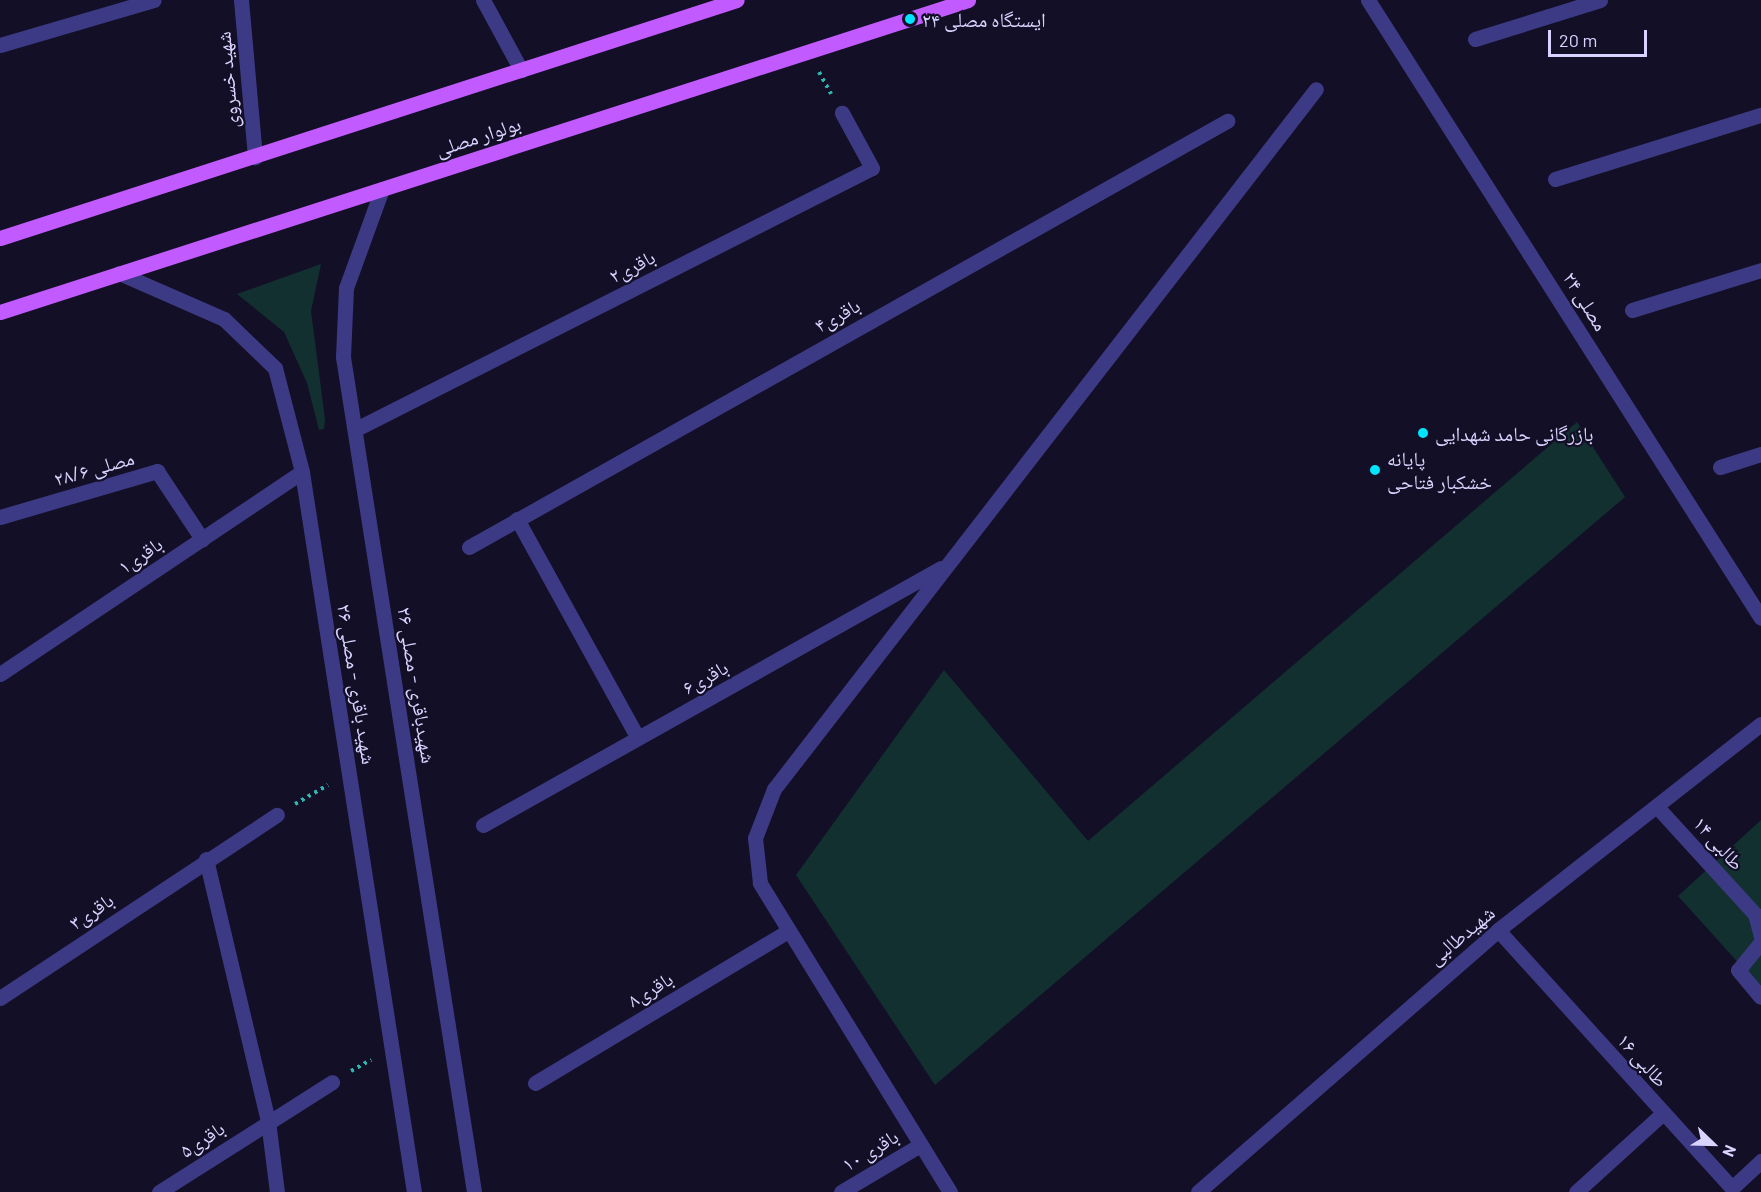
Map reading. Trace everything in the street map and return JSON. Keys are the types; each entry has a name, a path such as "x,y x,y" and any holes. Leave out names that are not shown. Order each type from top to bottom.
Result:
{"main road":[{"path":"0,238 736,0"},
{"name":"بولوار مصلی","path":"0,312 968,0"}],"street":[{"path":"0,45 154,0"},
{"name":"شهید خسروی","path":"242,0 255,157"},
{"path":"483,0 521,70"},
{"path":"1475,39 1600,0"},
{"name":"مصلی ۲۴","path":"1372,2 1761,618"},
{"path":"950,1192 760,883 755,838 774,789 1316,89"},
{"name":"باقری۲","path":"356,429 872,168 842,113"},
{"path":"1555,179 1761,115"},
{"name":"باقری۴","path":"469,546 1227,121"},
{"name":"شهیدباقری - مصلی ۲۶","path":"382,189 346,288 343,357 474,1192"},
{"path":"1632,310 1761,270"},
{"name":"شهید باقری - مصلی ۲۶","path":"119,273 224,319 275,368 302,472 414,1192"},
{"path":"1720,467 1761,454"},
{"name":"مصلی ۲۸/۶","path":"0,517 157,471 202,539"},
{"name":"باقری۱","path":"0,674 302,472"},
{"path":"517,519 638,738"},
{"name":"باقری۶","path":"483,825 946,565"},
{"name":"شهیدطالبی","path":"1198,1192 1498,930 1659,809 1760,727"},
{"name":"طالبی ۱۴","path":"1659,809 1755,914 1761,937"},
{"name":"باقری۳","path":"0,998 206,859 276,815"},
{"path":"206,859 268,1121 277,1192"},
{"name":"طالبی ۱۶","path":"1498,930 1732,1188 1761,1161"},
{"name":"باقری۸","path":"535,1083 788,931"},
{"path":"1761,942 1738,970 1761,997"},
{"name":"باقری۵","path":"159,1192 332,1082"},
{"path":"1576,1192 1663,1113"},
{"name":"باقری ۱۰","path":"841,1192 920,1144"}],"path":[{"path":"808,52 842,113"},
{"path":"276,815 349,772"},
{"path":"332,1082 392,1049"}],"green space":[{"path":"321,264 311,311 325,419 324,429 319,430 307,383 284,332 237,294"},
{"path":"1577,422 1625,497 935,1085 796,875 944,670 1088,841"},
{"path":"1761,820 1761,988 1678,896"}],"place":[{"name":"ایستگاه مصلی ۲۴","path":"910,19"},
{"name":"بازرگانی حامد شهدایی","path":"1423,433"},
{"name":"پایانه خشکبار فتاحی","path":"1375,470"}]}
